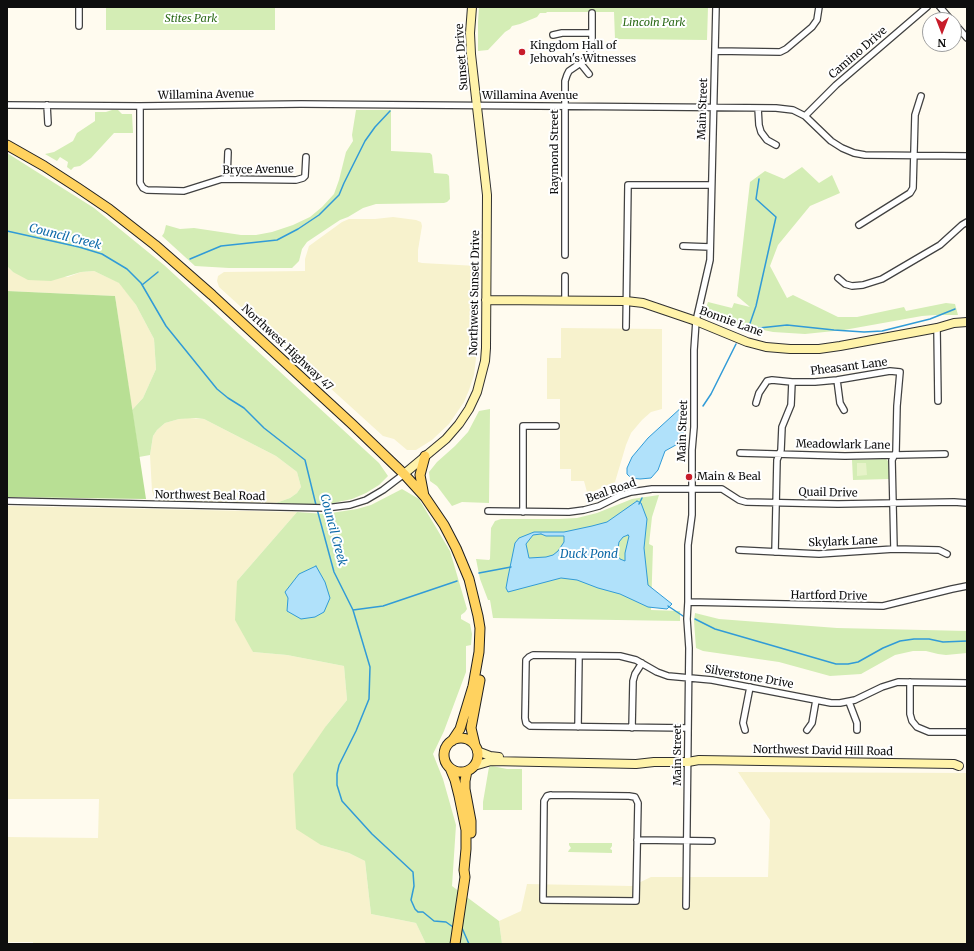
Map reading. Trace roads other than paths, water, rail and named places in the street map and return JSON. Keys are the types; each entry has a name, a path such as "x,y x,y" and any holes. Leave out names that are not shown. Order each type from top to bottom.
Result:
{"main road":[{"name":"Northwest Highway 47","path":"7,145 83,191 120,217 155,245 224,306 404,474 425,497 444,525 460,557 472,590 480,628 479,652 473,686 460,729 452,741"},
{"path":"425,456 420,475 425,497"},
{"name":"Northwest Highway 47","path":"476,748 471,728 483,668 484,647 480,628"},
{"path":"465,877 468,871 471,853 471,821 464,781 471,768 477,761 476,748 471,741 462,738 448,744 444,754 446,764 458,772 471,768"},
{"path":"450,768 455,780 464,816 466,849 464,870 465,877 455,944"}],"street":[{"path":"79,7 79,26"},
{"name":"Sunset Drive","path":"472,7 470,48 477,106"},
{"name":"Main Street","path":"686,906 689,648 687,619 688,544 692,515 694,350 696,321 709,268 716,7"},
{"path":"715,52 780,52 795,41 817,20 819,7"},
{"name":"Camino Drive","path":"805,116 836,85 927,7"},
{"name":"Raymond Street","path":"565,255 565,106 567,75 573,67 581,64 590,53 592,42 592,13"},
{"path":"553,35 562,33 592,32"},
{"path":"581,64 589,74"},
{"path":"859,225 910,193 913,188 915,115 921,96"},
{"name":"Willamina Avenue","path":"7,105 140,106 301,104 786,109 793,110 805,116 831,141 854,153 865,155 967,156"},
{"path":"48,105 48,123"},
{"name":"Bryce Avenue","path":"140,106 140,179 143,188 151,191 184,191 218,180 296,180 303,178 306,172 306,157"},
{"name":"Northwest Sunset Drive","path":"404,474 446,439 456,428 469,409 477,392 486,355 487,195 477,106"},
{"path":"758,108 761,132 767,140 776,145"},
{"path":"227,180 228,152"},
{"path":"626,327 628,185 712,185"},
{"path":"838,278 845,284 852,286 863,285 882,279 940,245 967,222"},
{"path":"683,246 710,246"},
{"path":"565,276 565,301"},
{"name":"Bonnie Lane","path":"486,300 626,301 650,305 696,321 747,342 790,349 830,348 937,328 954,323 967,322"},
{"path":"937,328 938,401"},
{"name":"Pheasant Lane","path":"756,402 759,393 767,381 792,382 837,380 890,370 900,372 897,406 896,452 892,460 894,549"},
{"path":"837,380 840,403 844,410"},
{"path":"775,552 777,460 781,450 782,426 791,405 792,382"},
{"path":"523,512 523,426 556,426"},
{"name":"Meadowlark Lane","path":"740,453 845,456 945,454"},
{"name":"Northwest Beal Road","path":"7,501 326,508 350,505 366,500 383,490 404,474"},
{"name":"Quail Drive","path":"692,488 722,489 743,501 838,504 967,503"},
{"name":"Beal Road","path":"488,511 569,512 599,506 631,492 652,489 692,488"},
{"name":"Skylark Lane","path":"739,550 819,554 894,549 939,550 947,554"},
{"name":"Hartford Drive","path":"688,602 883,606 967,586"},
{"name":"Silverstone Drive","path":"578,727 531,726 527,724 524,718 525,663 528,658 533,655 620,656 632,659 660,673 672,676 712,680 832,703 849,702 861,698 887,685 898,682 967,683"},
{"path":"580,656 578,727 688,728"},
{"path":"632,728 633,682 635,674 642,663"},
{"path":"910,682 910,714 912,721 917,727 929,732 967,732"},
{"path":"745,730 743,723 750,687"},
{"path":"807,730 812,723 816,700"},
{"path":"849,702 857,723 857,730"},
{"name":"Northwest David Hill Road","path":"476,748 485,755 496,757 647,759 654,762"},
{"name":"Northwest David Hill Road","path":"471,768 491,761 636,764 654,762 688,762 699,765 948,769 963,766"},
{"path":"578,795 634,797 638,803 637,840 636,901 544,900 544,801 547,796 578,795"},
{"path":"637,840 712,841"}],"water":[{"path":"683,406 683,441 665,451 658,470 651,478 631,478 627,474 627,468 632,457 648,438"},
{"name":"Duck Pond","path":"637,501 641,503 647,519 644,548 648,585 672,604 667,609 648,607 620,594 577,580 561,578 508,592 506,588 508,577 515,543 519,538 534,532 564,532 607,522","holes":["541,534 546,536 564,536 564,542 558,551 553,555 529,558 526,544 533,535","629,536 625,553 625,561 620,559 617,554 619,542 623,537"]},
{"path":"316,566 325,582 330,598 324,612 315,617 301,619 287,611 288,598 285,592 299,574"}],"waterway":[{"path":"190,259 221,246 277,240 298,229 319,215 339,195 365,141 375,127 390,111"},
{"path":"747,332 756,306 776,217 756,199 759,179"},
{"name":"Council Creek","path":"7,231 79,247 102,254 127,269 141,283 166,326 217,389 244,408 264,428 305,460 316,505"},
{"path":"142,285 158,272"},
{"path":"747,332 759,328 787,325 864,332 882,331 930,319 955,309"},
{"path":"703,406 711,394 736,344"},
{"path":"639,504 642,498"},
{"name":"Council Creek","path":"317,509 334,572 353,610 370,667 369,699 356,731 339,765 337,774 337,785 342,801 372,834 413,872 414,886 411,900 415,909 418,912 423,912 434,921 446,922 453,927"},
{"path":"479,573 511,567"},
{"path":"353,610 383,606 457,581"},
{"path":"668,606 683,616"},
{"path":"695,619 715,629 836,664 858,662 883,648 900,641 914,639 929,639 943,642 967,641"},
{"name":"Council Creek","path":"462,928 469,944"}],"place":[{"name":"Kingdom Hall of Jehovah's Witnesses","path":"522,52"},
{"name":"Main & Beal","path":"689,477"}],"park label":[{"name":"Stites Park","path":"191,19"},
{"name":"Lincoln Park","path":"654,23"}]}
